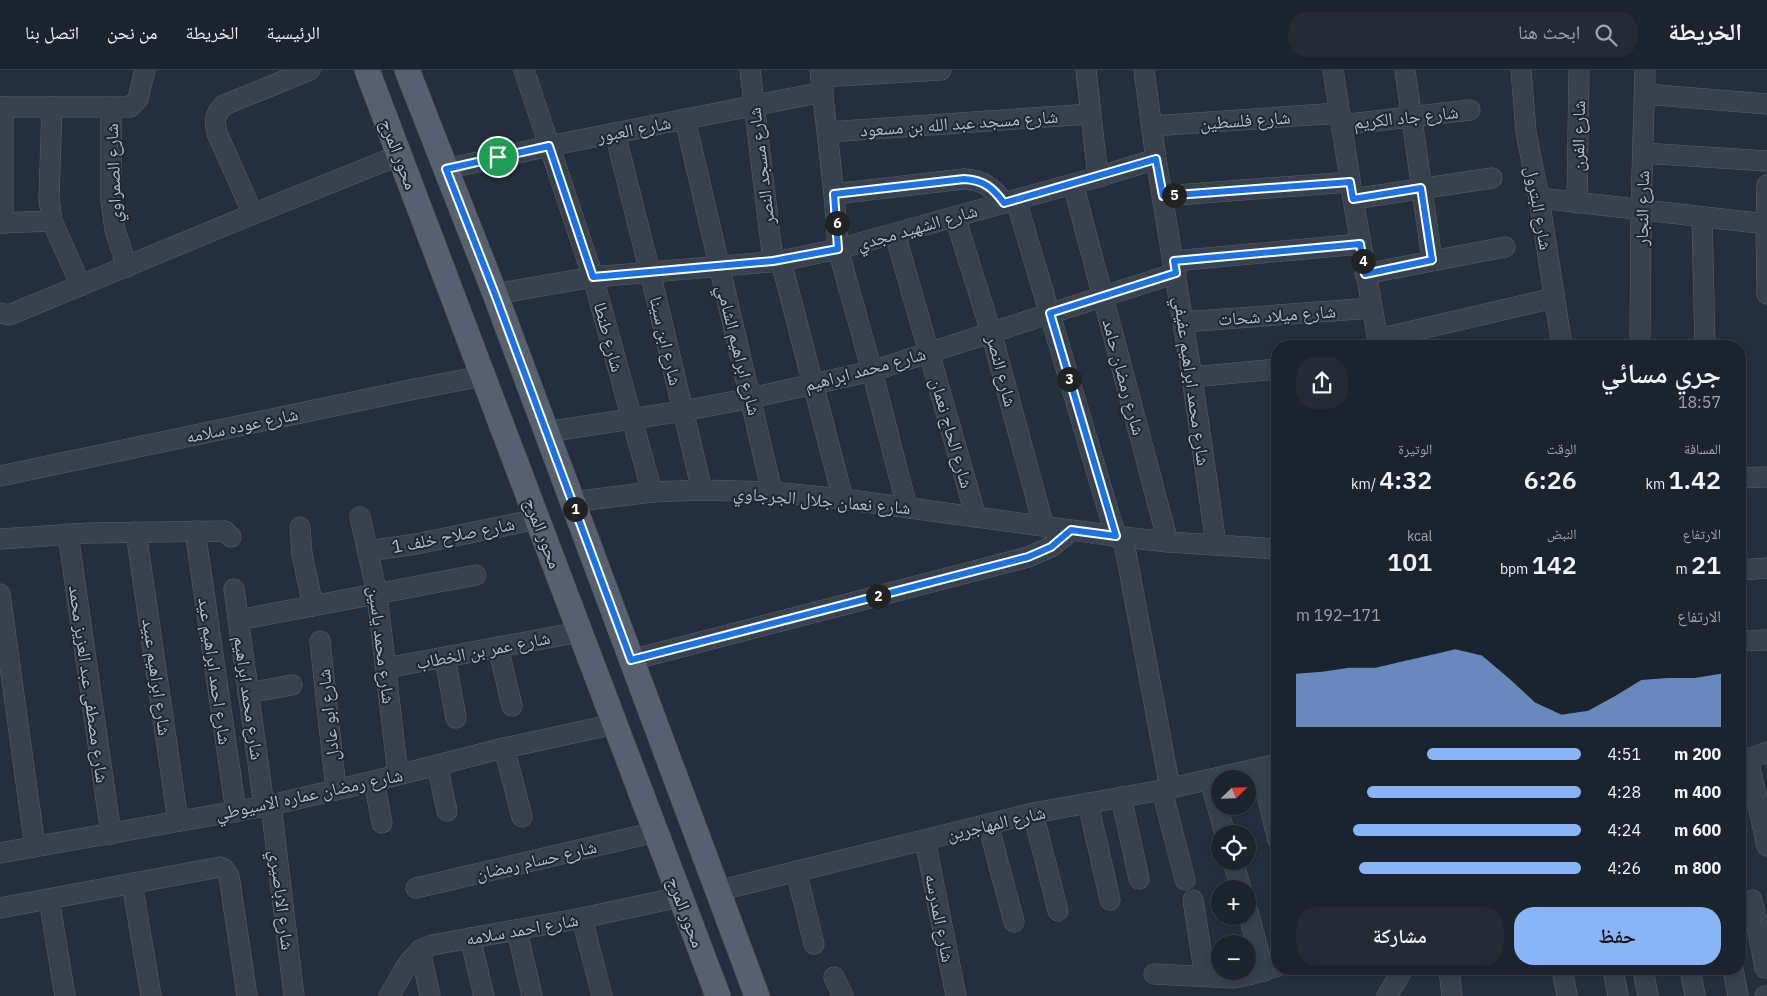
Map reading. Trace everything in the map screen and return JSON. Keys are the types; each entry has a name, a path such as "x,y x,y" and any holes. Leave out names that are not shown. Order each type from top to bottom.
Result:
{"main road":[{"name":"محور المرج","path":"367,70 718,996"},
{"name":"محور المرج","path":"407,70 495,294 757,996"}],"street":[{"path":"52,221 2,223 1,107 61,101 111,108 130,107 135,104 138,98 145,70"},
{"path":"253,214 218,133 214,121 217,112 224,105 310,70"},
{"name":"شارع طنطا","path":"524,70 593,277 652,492"},
{"name":"شارع مسجد النصر","path":"750,70 777,261 843,499"},
{"name":"شارع العبور","path":"446,169 549,146 754,105 821,80 941,70"},
{"path":"1086,70 1098,177"},
{"name":"شارع محمد ابراهيم عفيفي","path":"1144,70 1156,159 1175,267 1216,544"},
{"path":"1333,70 1351,191 1377,340"},
{"path":"1405,70 1432,260"},
{"name":"شارع البترول","path":"1521,70 1526,132 1539,198 1561,340"},
{"name":"شارع الفرن","path":"1577,202 1579,70"},
{"name":"شارع النجار","path":"1640,340 1645,70"},
{"path":"821,80 828,132 838,249 907,507"},
{"path":"1645,94 1767,104"},
{"path":"61,101 49,198 52,221 81,286"},
{"name":"شارع الصمراوي","path":"111,108 110,201 115,230 127,267"},
{"name":"شارع جاد الكريم","path":"1340,119 1411,117 1470,110"},
{"name":"شارع مسجد عبد الله بن مسعود","path":"828,132 1090,114"},
{"name":"شارع ابراهيم الشامي","path":"685,119 772,492"},
{"name":"شارع فلسطين","path":"1152,126 1340,119"},
{"name":"شارع ابن سينا","path":"615,133 702,490"},
{"path":"1643,153 1767,161"},
{"path":"0,313 10,316 253,214 400,155"},
{"name":"شارع الشهيد مجدي","path":"495,294 593,277 777,261 838,249 1098,177 1156,159"},
{"path":"1163,196 1421,188 1492,178"},
{"path":"834,194 964,179 976,180 986,184 1010,201 1050,313 1120,537 1166,789 1185,880"},
{"name":"شارع رمضان حامد","path":"1073,184 1168,542"},
{"path":"1767,186 1767,294"},
{"path":"1539,198 1766,224"},
{"name":"شارع النصر","path":"955,217 991,332 1044,527"},
{"path":"1702,217 1705,340"},
{"name":"شارع الحاج نعمان","path":"896,234 976,516"},
{"name":"شارع محمد ابراهيم","path":"546,432 683,411 872,371 1103,296 1175,267 1360,244"},
{"path":"1365,274 1505,247"},
{"path":"1390,340 1554,298"},
{"name":"شارع ميلاد شحات","path":"1183,322 1372,308"},
{"path":"1192,377 1271,370"},
{"name":"شارع عوده سلامه","path":"0,476 483,376"},
{"path":"1746,478 1767,477"},
{"name":"شارع نعمان جلال الجرجاوي","path":"572,502 652,492 702,490 772,492 907,507 1120,537 1271,548"},
{"name":"شارع محمد ياسين","path":"360,517 377,594 398,775"},
{"name":"شارع صلاح خلف 1","path":"368,550 416,544 538,519"},
{"path":"300,527 302,554 313,606"},
{"path":"631,660 1028,557 1051,547 1071,530"},
{"path":"0,539 68,534 195,531 225,531 231,537"},
{"name":"شارع احمد ابراهيم عيد","path":"195,531 236,812"},
{"name":"شارع ابراهيم عبيد","path":"136,532 178,822"},
{"name":"شارع مصطفى عبد العزيز محمد","path":"68,534 110,834"},
{"path":"1746,570 1767,568"},
{"path":"238,620 476,574"},
{"name":"شارع محمد ابراهيم","path":"234,590 248,693 267,805"},
{"path":"0,594 35,848"},
{"name":"شارع عمر بن الخطاب","path":"386,668 580,632"},
{"path":"1746,641 1767,640"},
{"name":"شارع ابو عادل","path":"320,641 336,790"},
{"path":"498,647 512,706"},
{"path":"444,658 456,718"},
{"path":"248,693 292,685"},
{"name":"شارع رمضان عماره الاسيوطي","path":"0,853 236,812 437,766 504,748 615,724"},
{"path":"504,748 522,816"},
{"path":"1746,757 1767,752"},
{"path":"437,766 447,811"},
{"path":"1269,766 1271,782"},
{"name":"شارع المهاجرين","path":"717,891 1033,813 1166,789 1269,766"},
{"path":"1746,772 1767,846"},
{"path":"1210,780 1222,825"},
{"path":"374,781 382,822"},
{"path":"1121,797 1139,879"},
{"path":"1088,803 1110,900"},
{"name":"شارع الاباصيري","path":"267,805 294,996"},
{"path":"1033,813 1058,910"},
{"path":"988,824 1014,922"},
{"name":"شارع حسام رمضان","path":"416,888 656,832"},
{"name":"شارع المدرسه","path":"925,840 956,996"},
{"path":"0,908 215,867 224,869 229,876 247,996"},
{"path":"796,871 814,944"},
{"path":"132,883 151,996"},
{"name":"شارع احمد سلامه","path":"420,950 432,945 582,918 680,897"},
{"path":"49,899 65,996"},
{"path":"1193,900 1205,976"},
{"path":"1753,900 1765,968"},
{"path":"582,918 602,996"},
{"path":"1154,974 1233,978 1271,968 1253,925"},
{"path":"517,930 532,996"},
{"path":"470,938 484,996"},
{"path":"389,996 409,961 420,950"},
{"path":"420,950 430,996"},
{"path":"1387,996 1399,975"},
{"path":"1451,975 1452,996"},
{"path":"1563,975 1566,996"},
{"path":"1614,975 1618,996"},
{"path":"1644,975 1648,996"},
{"path":"1691,975 1695,996"},
{"path":"1734,975 1738,996"},
{"path":"834,977 842,996"}],"route":[{"path":"549,146 593,277 773,261 838,249 834,194 964,179 976,180 986,184 995,190 1004,203 1156,159 1163,196 1350,182 1353,199 1421,188 1432,260 1365,274 1360,244 1174,261 1176,273 1050,313 1116,536 1071,530 1062,540 1051,547 1028,557 631,660 495,294 446,169 498,157 549,146"}]}
